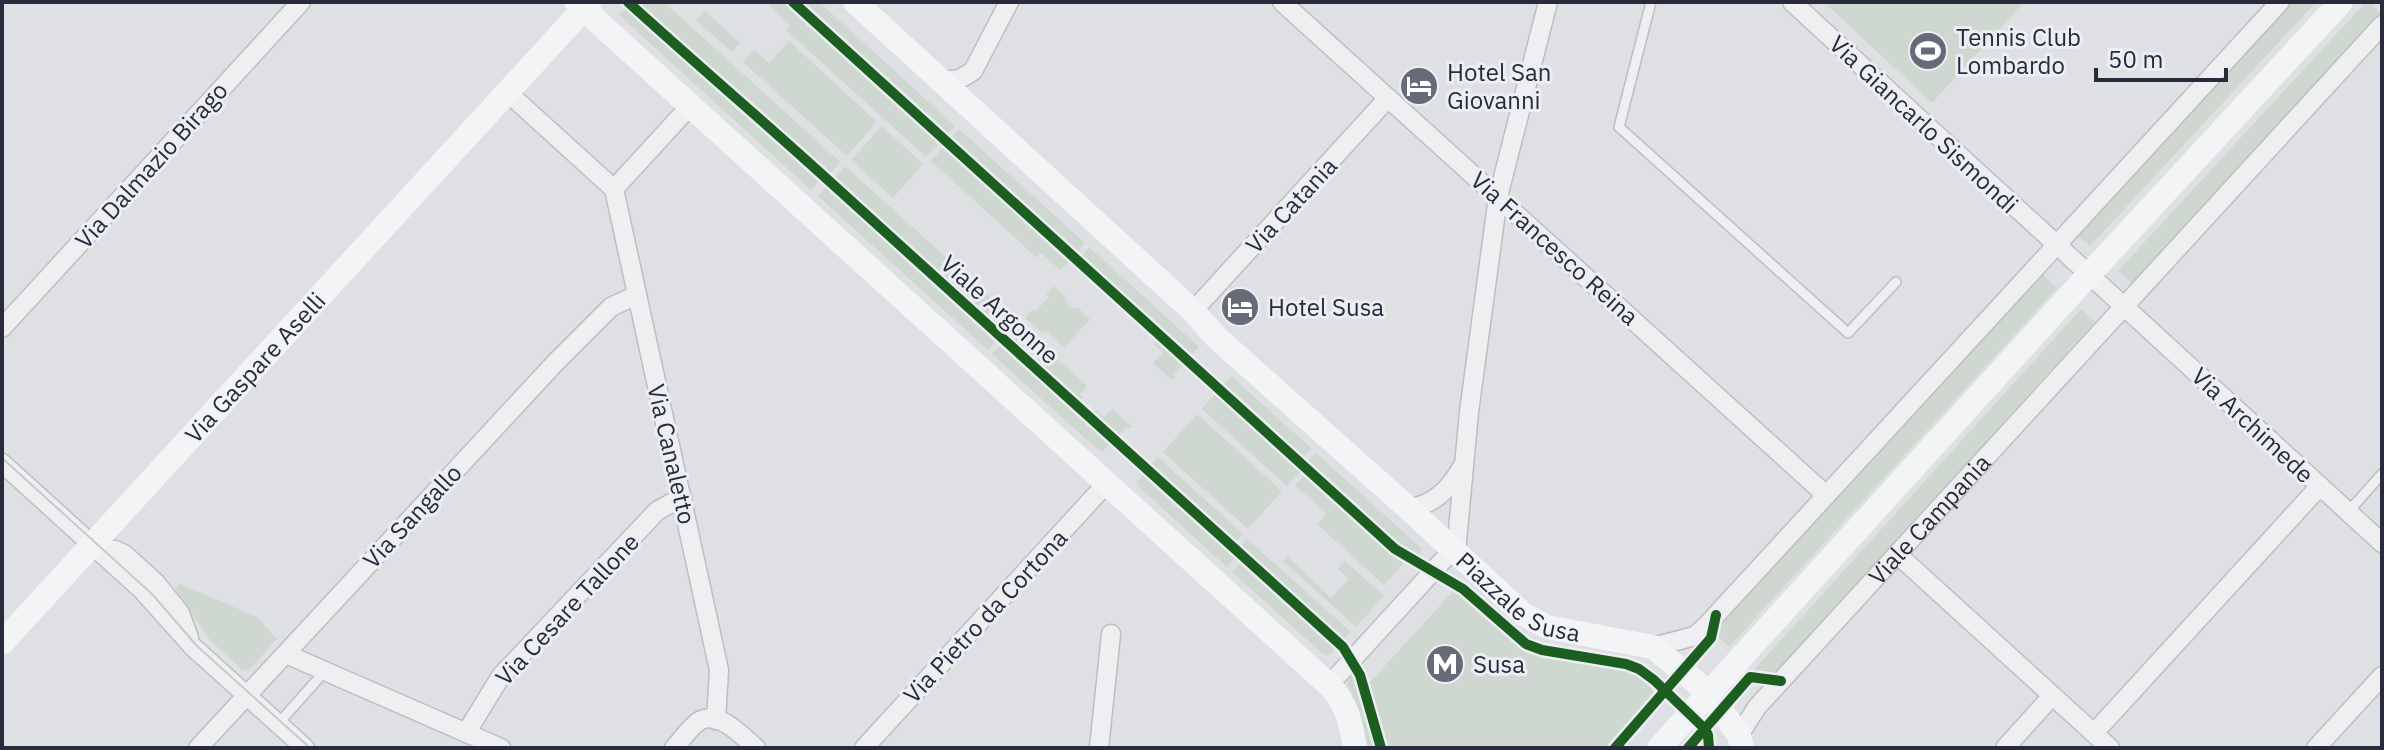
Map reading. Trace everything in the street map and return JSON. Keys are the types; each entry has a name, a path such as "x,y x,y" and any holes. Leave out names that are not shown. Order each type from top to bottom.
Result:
{"street":[{"name":"Via Dalmazio Birago","path":"2,328 301,2"},
{"path":"855,2 1193,311 1242,360 1456,552"},
{"path":"942,81 960,79 973,71 1009,2"},
{"name":"Via Francesco Reina","path":"1282,2 1826,495"},
{"path":"1456,552 1498,197 1548,2"},
{"name":"Via Giancarlo Sismondi","path":"1792,2 2057,245"},
{"path":"1653,647 1695,636 2280,2"},
{"name":"Viale Campania","path":"1659,748 2089,274 2341,2"},
{"path":"583,4 690,106 1329,685 1344,703 1349,715 1355,748"},
{"name":"Via Gaspare Aselli","path":"2,643 507,92 583,4"},
{"name":"Viale Campania","path":"1740,742 1757,707 2382,25"},
{"path":"507,92 614,189 690,106"},
{"name":"Via Catania","path":"1193,311 1388,98"},
{"name":"Via Canaletto","path":"614,189 719,670 716,720"},
{"path":"2057,245 2125,307"},
{"name":"Via Sangallo","path":"198,748 556,362 611,307 637,295"},
{"name":"Via Archimede","path":"2125,307 2382,543"},
{"path":"2,463 142,590 193,647 305,748"},
{"path":"1408,508 1420,507 1443,493 1464,465"},
{"name":"Via Pietro da Cortona","path":"864,748 1106,484"},
{"path":"2094,733 2320,486"},
{"name":"Via Cesare Tallone","path":"466,733 501,676 657,511 682,497"},
{"name":"Piazzale Susa","path":"1329,685 1446,557 1456,552 1523,614 1537,623 1653,647 1709,693 1740,742"},
{"path":"1897,554 2110,748"},
{"path":"1099,748 1111,634"},
{"path":"286,654 501,748"},
{"path":"2316,748 2382,676"},
{"path":"2005,748 2052,696"},
{"path":"674,748 705,719 716,720 736,730 756,748"}],"lane":[{"path":"1651,2 1619,127 1848,333 1896,282"},
{"path":"2348,512 2382,474"},
{"path":"278,724 325,671"}],"shaded area":[{"path":"632,2 664,2 840,162 828,176"},
{"path":"766,2 788,2 941,141 926,157 786,30 790,25"},
{"path":"798,2 819,2 955,126 945,136"},
{"name":"Tennis Club Lombardo","path":"1824,2 2024,2 1932,103"},
{"path":"2288,2 2316,2 2090,246 2075,234"},
{"path":"2366,2 2370,2 2382,15 2132,284 2118,271"},
{"path":"627,6 821,179 811,190 619,15"},
{"path":"705,11 740,43 732,52 696,20"},
{"path":"789,41 877,122 847,156 743,62 754,50 769,63"},
{"path":"882,126 923,164 893,198 851,160"},
{"path":"959,129 1085,243 1075,254 950,140"},
{"path":"945,145 1071,259 1060,270 1041,253 1037,258 931,161"},
{"path":"845,166 1015,320 1002,334 832,180"},
{"path":"828,185 998,339 988,350 818,196"},
{"path":"1089,247 1199,347 1189,357 1080,258"},
{"path":"1075,263 1188,365 1184,368 1181,366 1174,374 1176,377 1173,381 1153,363 1163,352 1154,344 1157,339"},
{"path":"2042,274 2057,288 1729,647 1713,632"},
{"path":"1054,286 1074,309 1077,307 1090,319 1064,348 1046,331 1043,334 1025,318 1049,297 1046,294"},
{"path":"2081,309 2095,322 1765,684 1752,672"},
{"path":"1019,324 1087,386 1080,394 1083,397 1081,402 1093,413 1096,410 1104,417 1112,409 1132,427 1126,427 1119,434 1122,437 1120,440 1007,338"},
{"path":"1002,343 1112,443 1102,451 1097,449 992,354"},
{"path":"1231,376 1311,448 1301,459 1222,387"},
{"path":"1217,392 1303,469 1287,486 1202,409"},
{"path":"1197,414 1282,491 1248,529 1163,452"},
{"path":"1316,453 1422,549 1418,559 1401,549 1306,463"},
{"path":"1158,457 1243,534 1234,544 1149,467"},
{"path":"1145,472 1237,556 1227,567 1140,488 1137,482"},
{"path":"1307,473 1406,561 1384,585 1317,524 1326,513 1295,485"},
{"path":"1247,539 1351,632 1342,642 1239,548"},
{"path":"1287,556 1331,598 1349,579 1338,569 1345,561 1384,596 1356,627 1283,561"},
{"path":"1242,561 1338,647 1327,656 1322,653 1232,572"},
{"path":"180,584 257,617 277,639 249,670 242,670 210,640 175,589"},
{"path":"1455,589 1528,654 1625,671 1646,678 1656,698 1612,748 1368,748 1359,709 1347,683 1352,673 1362,691"}],"tram line":[{"path":"2,458 152,594 197,646 310,748"}],"cycle path":[{"name":"Viale Argonne","path":"628,2 1343,647 1360,675 1381,748"},
{"path":"793,2 1395,549 1463,589 1526,644 1542,650 1626,664 1639,669 1705,729 1709,748"},
{"path":"1615,748 1711,638 1716,615"},
{"path":"1688,748 1750,677 1781,681"}],"place":[{"name":"Tennis Club Lombardo","path":"1928,51"},
{"name":"Hotel San Giovanni","path":"1419,86"},
{"name":"Hotel Susa","path":"1240,307"},
{"name":"Susa","path":"1445,664"}]}
